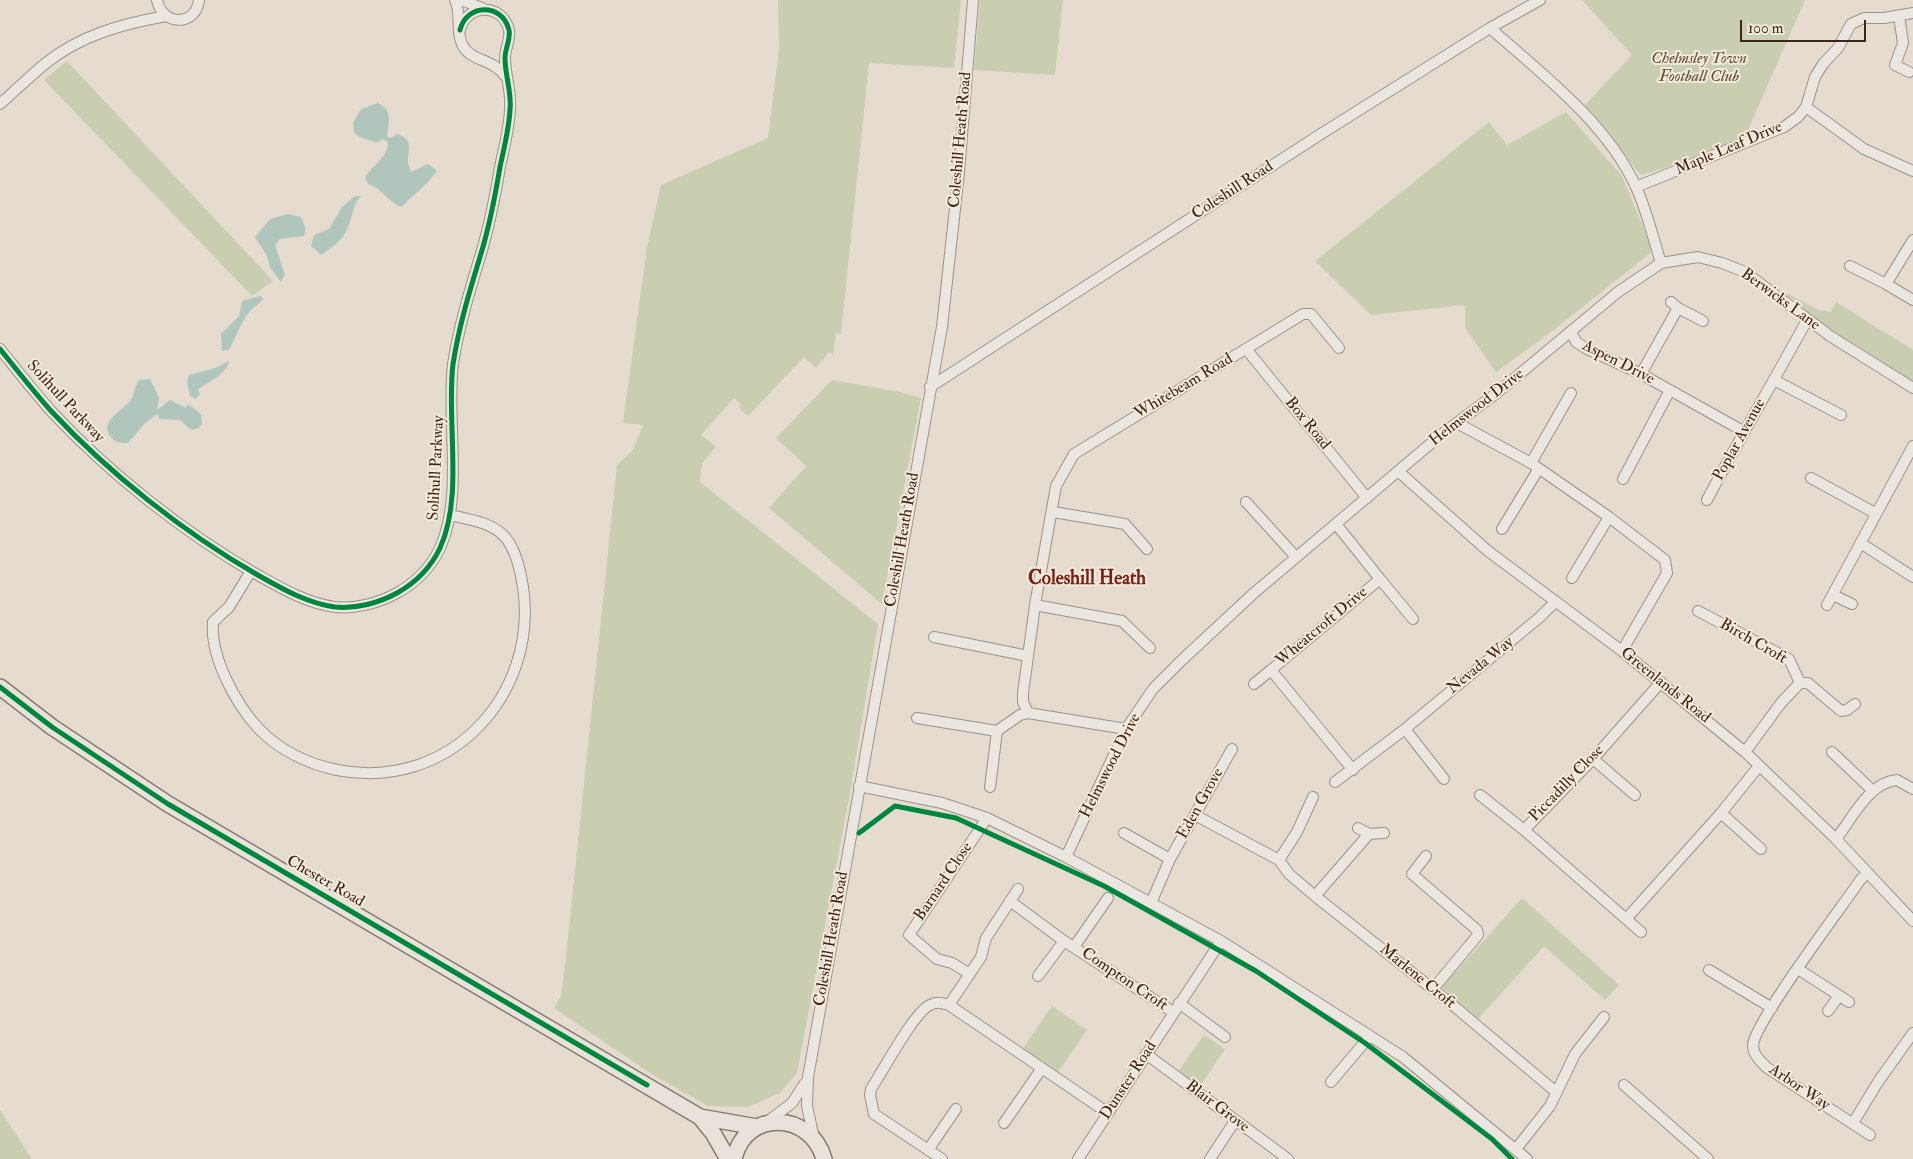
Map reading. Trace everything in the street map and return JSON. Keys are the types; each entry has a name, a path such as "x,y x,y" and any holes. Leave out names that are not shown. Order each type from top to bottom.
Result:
{"highway":[{"name":"Chester Road","path":"0,687 52,727 168,804 700,1117 713,1133 728,1159"},
{"name":"Chester Road","path":"700,1117 761,1126 778,1122 791,1124 804,1129 814,1138"},
{"path":"734,1159 739,1145 747,1135 761,1126"},
{"path":"814,1138 824,1159"}],"street":[{"path":"157,0 158,8 166,16 176,20 185,19 195,12 201,1"},
{"path":"143,20 157,0"},
{"path":"455,0 460,18 463,46 471,55 500,68 506,78"},
{"path":"462,0 489,6 499,14 508,27 509,35 506,47 497,55 479,58"},
{"name":"Coleshill Heath Road","path":"814,1138 807,1106 808,1077 942,326 950,264 973,0"},
{"name":"Coleshill Road","path":"930,387 1324,132 1490,28 1540,0"},
{"path":"460,30 465,18 471,13 489,6"},
{"path":"1913,13 1884,18 1864,18 1851,24 1838,48 1822,64 1815,77 1806,107 1864,149 1913,171"},
{"path":"0,104 47,62 65,50 103,31 166,16"},
{"path":"1898,16 1903,43 1895,65 1909,72"},
{"path":"1490,28 1582,111 1614,151 1636,187 1661,263"},
{"name":"Solihull Parkway","path":"0,350 53,413 128,482 210,546 251,571 289,593 325,605 350,607 376,602 401,591 421,575 438,552 450,515 453,369 462,315 490,220 506,142 510,109 506,78 506,47"},
{"name":"Maple Leaf Drive","path":"1636,187 1774,132 1798,117 1806,107"},
{"path":"1886,284 1913,240"},
{"name":"Berwicks Lane","path":"1661,263 1698,257 1722,263 1745,272 1807,320 1872,364 1913,388"},
{"name":"Helmswood Drive","path":"1066,857 1126,729 1159,683 1254,593 1296,557 1618,292 1661,263"},
{"path":"1850,266 1913,300"},
{"path":"1640,374 1674,305 1703,321"},
{"name":"Whitebeam Road","path":"1028,713 1023,702 1028,656 1056,486 1074,454 1306,314 1311,314 1340,348"},
{"name":"Poplar Avenue","path":"1707,500 1743,431 1807,320"},
{"name":"Aspen Drive","path":"1571,331 1576,342 1587,349 1640,374 1743,431"},
{"name":"Box Road","path":"1247,350 1367,498"},
{"name":"Poplar Avenue","path":"1774,380 1841,415"},
{"name":"Aspen Drive","path":"1623,479 1670,390"},
{"path":"1502,529 1571,393"},
{"path":"1457,423 1535,466 1609,517 1664,560 1667,573 1622,650"},
{"path":"1827,605 1862,544 1875,514 1909,463 1913,446"},
{"name":"Greenlands Road","path":"1399,472 1488,551 1622,650 1745,752 1836,840 1913,921"},
{"path":"1811,478 1875,514"},
{"path":"1246,502 1296,557"},
{"path":"1053,512 1124,524 1147,549"},
{"path":"251,571 229,607 213,622 212,631 234,698 253,723 277,744 321,767 366,773 418,765 449,752 489,717 506,691 524,639 526,605 522,583 507,538 490,526 450,515"},
{"path":"1572,578 1609,517"},
{"name":"Wheatcroft Drive","path":"1336,524 1413,619"},
{"path":"1862,544 1913,577"},
{"name":"Wheatcroft Drive","path":"1353,770 1271,670 1380,579"},
{"path":"1833,595 1852,604"},
{"name":"Nevada Way","path":"1335,782 1405,729 1540,617 1555,602"},
{"path":"1036,605 1122,621 1150,648"},
{"name":"Birch Croft","path":"1698,612 1790,659 1800,682 1781,703 1745,752"},
{"path":"934,637 1028,656"},
{"path":"1254,684 1271,670"},
{"name":"Piccadilly Close","path":"1641,932 1524,830 1593,759 1662,682"},
{"path":"1800,682 1808,683 1841,712 1855,704"},
{"path":"917,718 997,731 1020,715 1028,713 1126,729"},
{"path":"1405,729 1444,779"},
{"path":"990,787 997,731"},
{"name":"Eden Grove","path":"1151,903 1170,859 1232,749"},
{"path":"1832,752 1873,791"},
{"path":"1593,759 1635,795"},
{"path":"1627,918 1722,813 1759,766"},
{"path":"1836,840 1873,791 1884,783 1897,780 1913,789"},
{"path":"859,786 942,803 988,818 1066,857 1220,940 1403,1057 1527,1159"},
{"path":"1480,795 1524,830"},
{"path":"1279,860 1297,832 1313,797"},
{"path":"1722,813 1761,849"},
{"name":"Marlene Croft","path":"1195,815 1279,860 1290,874 1315,896 1433,989 1556,1092"},
{"name":"Barnard Close","path":"970,974 952,963 937,959 909,935 988,818"},
{"path":"1358,828 1369,834 1384,833"},
{"path":"1124,833 1170,859"},
{"path":"1315,896 1369,834"},
{"path":"1426,856 1410,877 1477,930 1478,935 1433,989"},
{"name":"Arbor Way","path":"1868,873 1861,879 1798,969 1772,1008 1754,1040 1755,1055 1778,1074 1870,1135"},
{"path":"949,1005 981,957 986,938 1018,889"},
{"name":"Compton Croft","path":"1074,947 1108,898"},
{"name":"Compton Croft","path":"1010,901 1064,941 1176,1008"},
{"name":"Dunster Road","path":"1078,1159 1220,940"},
{"name":"Compton Croft","path":"1038,976 1064,941"},
{"path":"1798,969 1849,1002"},
{"path":"1709,970 1772,1008"},
{"path":"1828,1011 1839,996"},
{"path":"942,1159 874,1114 870,1095 917,1016 928,1005 936,1002 949,1005 1108,1113"},
{"path":"1176,1008 1225,1037"},
{"path":"1516,1149 1550,1106 1575,1054 1604,1017"},
{"path":"1853,1122 1878,1082 1913,1034"},
{"path":"1332,1082 1369,1037"},
{"name":"Blair Grove","path":"1146,1054 1288,1159"},
{"path":"1004,1124 1042,1068"},
{"name":"Coleshill Heath Road","path":"761,1126 792,1103 808,1077"},
{"path":"1624,1085 1708,1159"},
{"path":"928,1150 956,1109"},
{"path":"1210,1159 1235,1121"}],"green space":[{"path":"778,0 961,0 954,68 869,63 841,334 836,333 833,355 829,352 816,368 804,357 748,416 739,408 741,404 734,398 701,435 716,447 702,463 700,482 878,624 850,793 797,1073 780,1093 748,1107 708,1106 653,1075 554,1008 561,996 566,957 617,465 633,450 643,425 623,423 647,247 661,185 768,138 779,50"},
{"path":"980,0 1063,0 1055,75 974,70"},
{"name":"Chelmsley Town Football Club","path":"1582,0 1805,0 1745,137 1665,168 1641,175 1583,107 1632,55"},
{"path":"67,61 273,281 252,296 44,80"},
{"path":"1566,112 1622,176 1653,251 1546,336 1496,372 1465,328 1465,305 1371,315 1315,261 1489,122 1507,145"},
{"path":"1782,291 1819,310 1831,312 1836,302 1913,350 1913,382 1827,327"},
{"path":"832,380 900,392 921,398 882,604 769,508 806,466 776,438"},
{"path":"1522,898 1619,985 1605,1000 1544,946 1478,1019 1442,987"},
{"path":"1052,1006 1087,1030 1058,1072 1023,1048"},
{"path":"1204,1035 1225,1049 1199,1088 1177,1073"},
{"path":"0,1110 32,1159 0,1159"}],"shaded area":[{"path":"378,103 388,113 387,136 390,138 398,134 408,141 408,160 411,172 428,164 437,171 401,207 377,188 368,184 365,177 386,152 388,142 383,139 377,143 354,133 353,123 361,109"},
{"path":"355,196 361,196 356,203 345,233 336,244 321,255 311,246 314,235 329,229 342,207"},
{"path":"288,214 301,217 305,231 304,236 280,239 275,245 285,275 281,282 271,269 266,254 255,237 270,219"},
{"path":"260,296 264,299 247,314 229,350 222,351 221,334 239,316 242,301"},
{"path":"229,361 221,374 198,390 200,394 196,399 190,396 187,381 189,375 215,368"},
{"path":"150,379 159,398 157,410 170,400 186,408 188,404 201,414 202,424 199,428 191,430 180,420 160,419 157,414 144,424 128,443 116,441 110,436 108,425 132,398 139,380"}],"cycle path":[{"path":"0,349 52,412 122,479 201,540 256,574 284,590 314,602 335,607 351,607 383,600 404,589 422,574 432,562 440,548 447,527 453,482 451,409 453,364 458,336 489,224 509,117 510,97 505,58 509,30 505,21 492,11 476,11 469,15 460,30"},
{"path":"0,687 52,727 168,804 647,1085"},
{"path":"859,833 895,806 956,818 1104,886 1256,971 1365,1043 1492,1139 1512,1159"}],"district":[{"name":"Coleshill Heath","path":"1087,580"}]}
